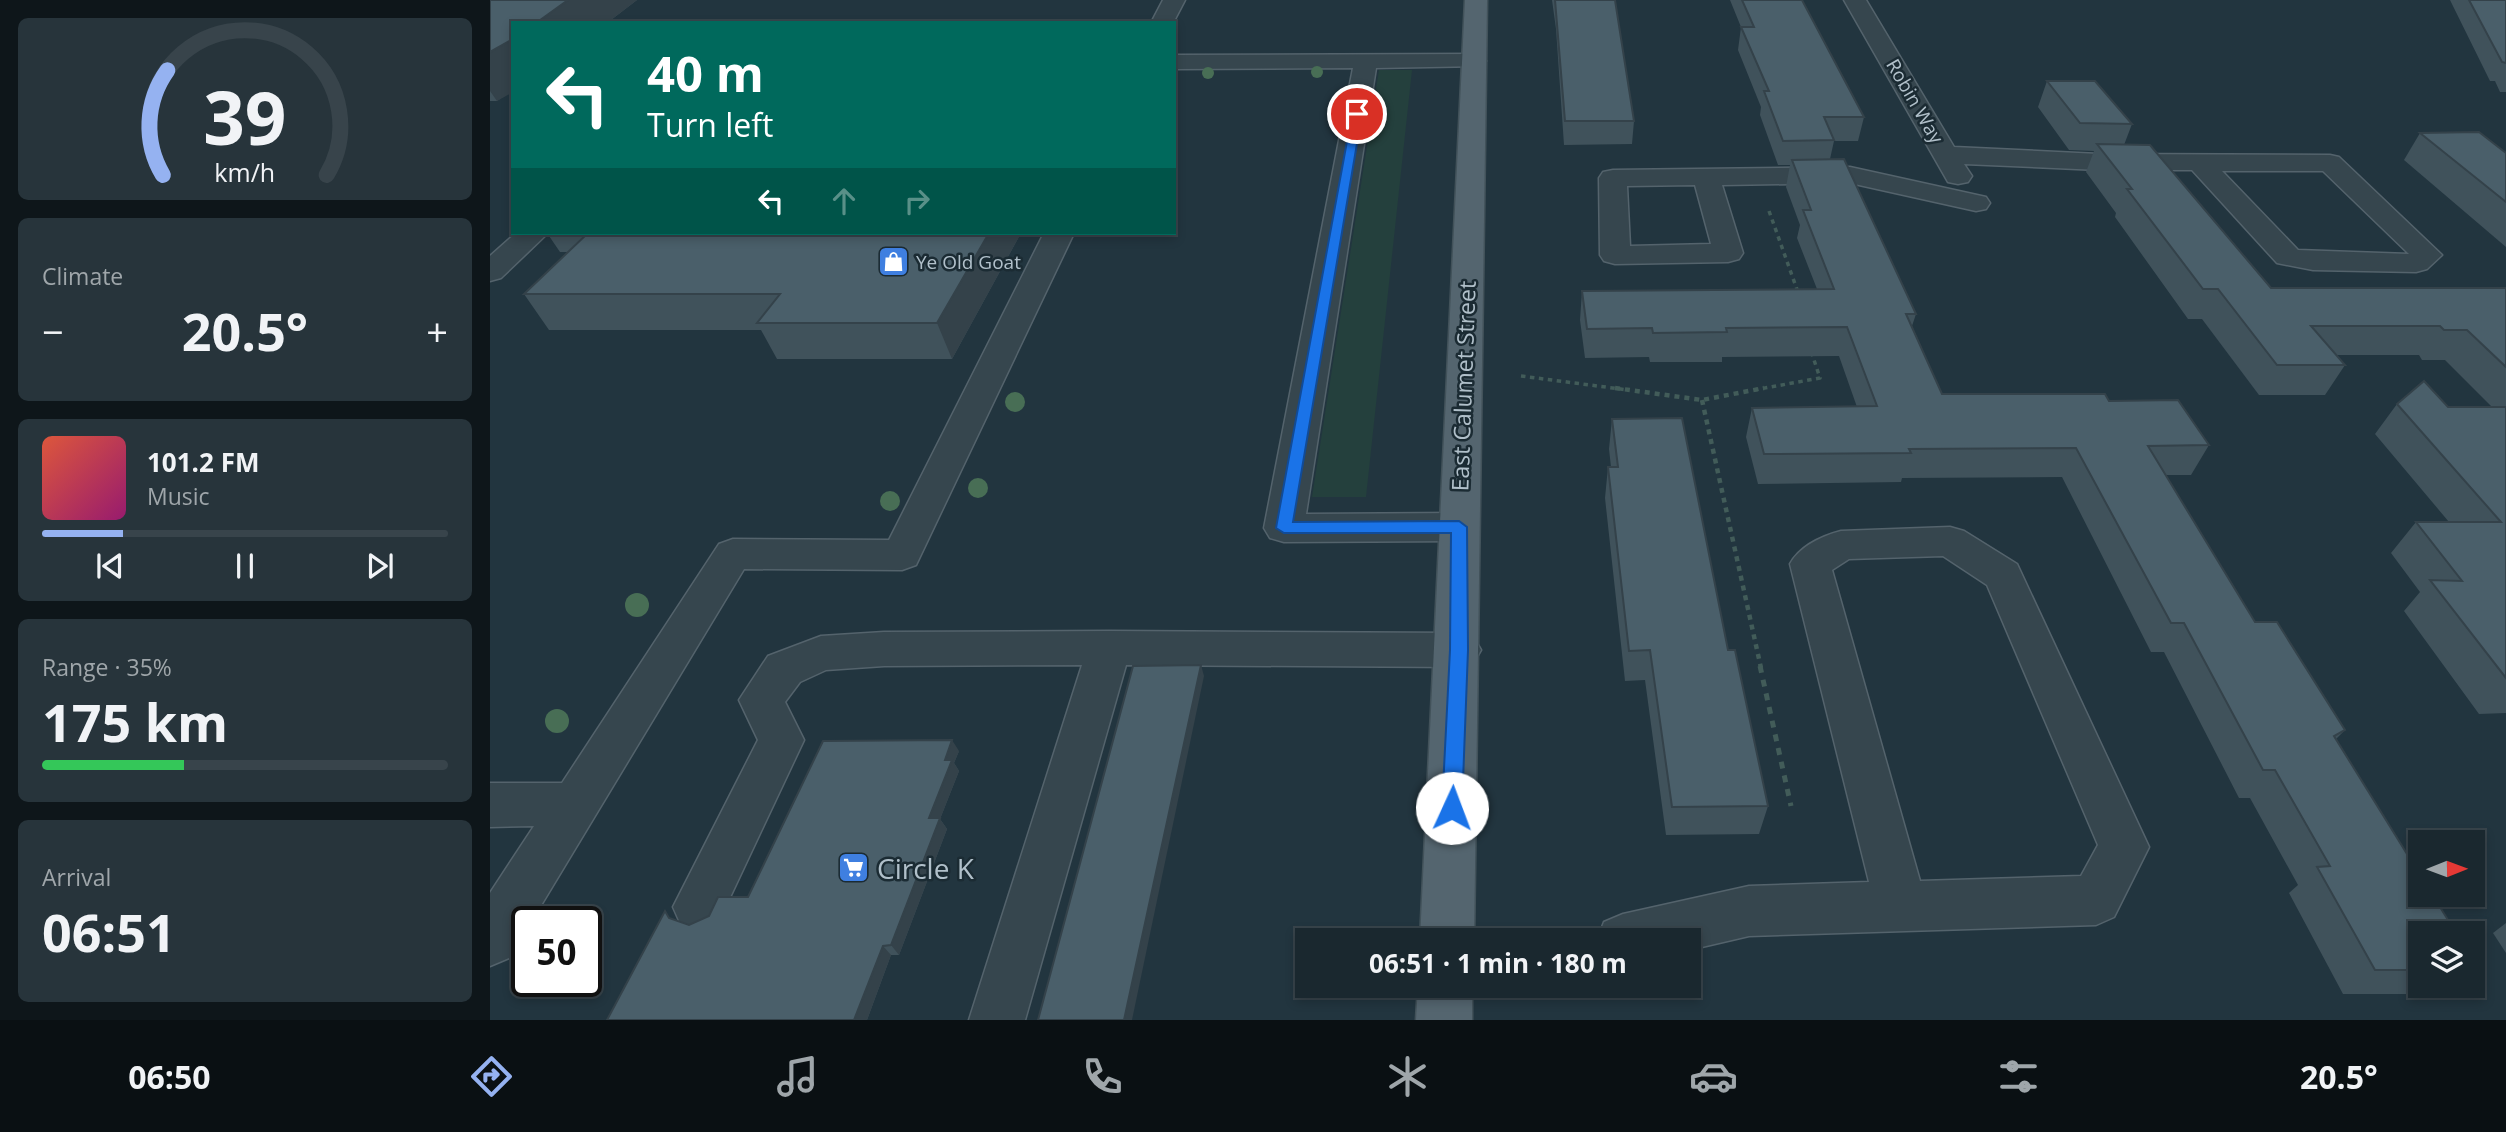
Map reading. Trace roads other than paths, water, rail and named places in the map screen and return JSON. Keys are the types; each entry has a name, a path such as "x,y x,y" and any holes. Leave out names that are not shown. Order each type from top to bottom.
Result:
{"main road":[{"name":"East Calumet Street","path":"1447,928 1459,650 1459,527 1476,0"},
{"path":"1444,1020 1445,998"}],"street":[{"path":"1163,21 1174,0"},
{"name":"Robin Way","path":"1706,177 1850,175 1976,203 1855,0"},
{"path":"1366,61 1284,528 1459,527"},
{"path":"1176,62 1474,61"},
{"path":"1946,155 2099,162 2330,163 2427,255 2416,263 2313,261 2288,257 2200,163"},
{"path":"1706,177 1728,253 1615,255 1613,178 1706,177"},
{"path":"490,272 531,235"},
{"path":"490,940 733,554 902,555 1058,235"},
{"path":"1675,928 1749,911 2096,900 2123,846 2003,575 1950,541 1841,545 1810,564 1900,906"},
{"path":"997,1020 1109,648"},
{"path":"699,907 781,740 761,700 784,669 821,653 884,649 1459,650"},
{"path":"490,805 575,804"}],"place":[{"name":"Ye Old Goat","path":"893,262"},
{"name":"Circle K","path":"854,868"}]}
